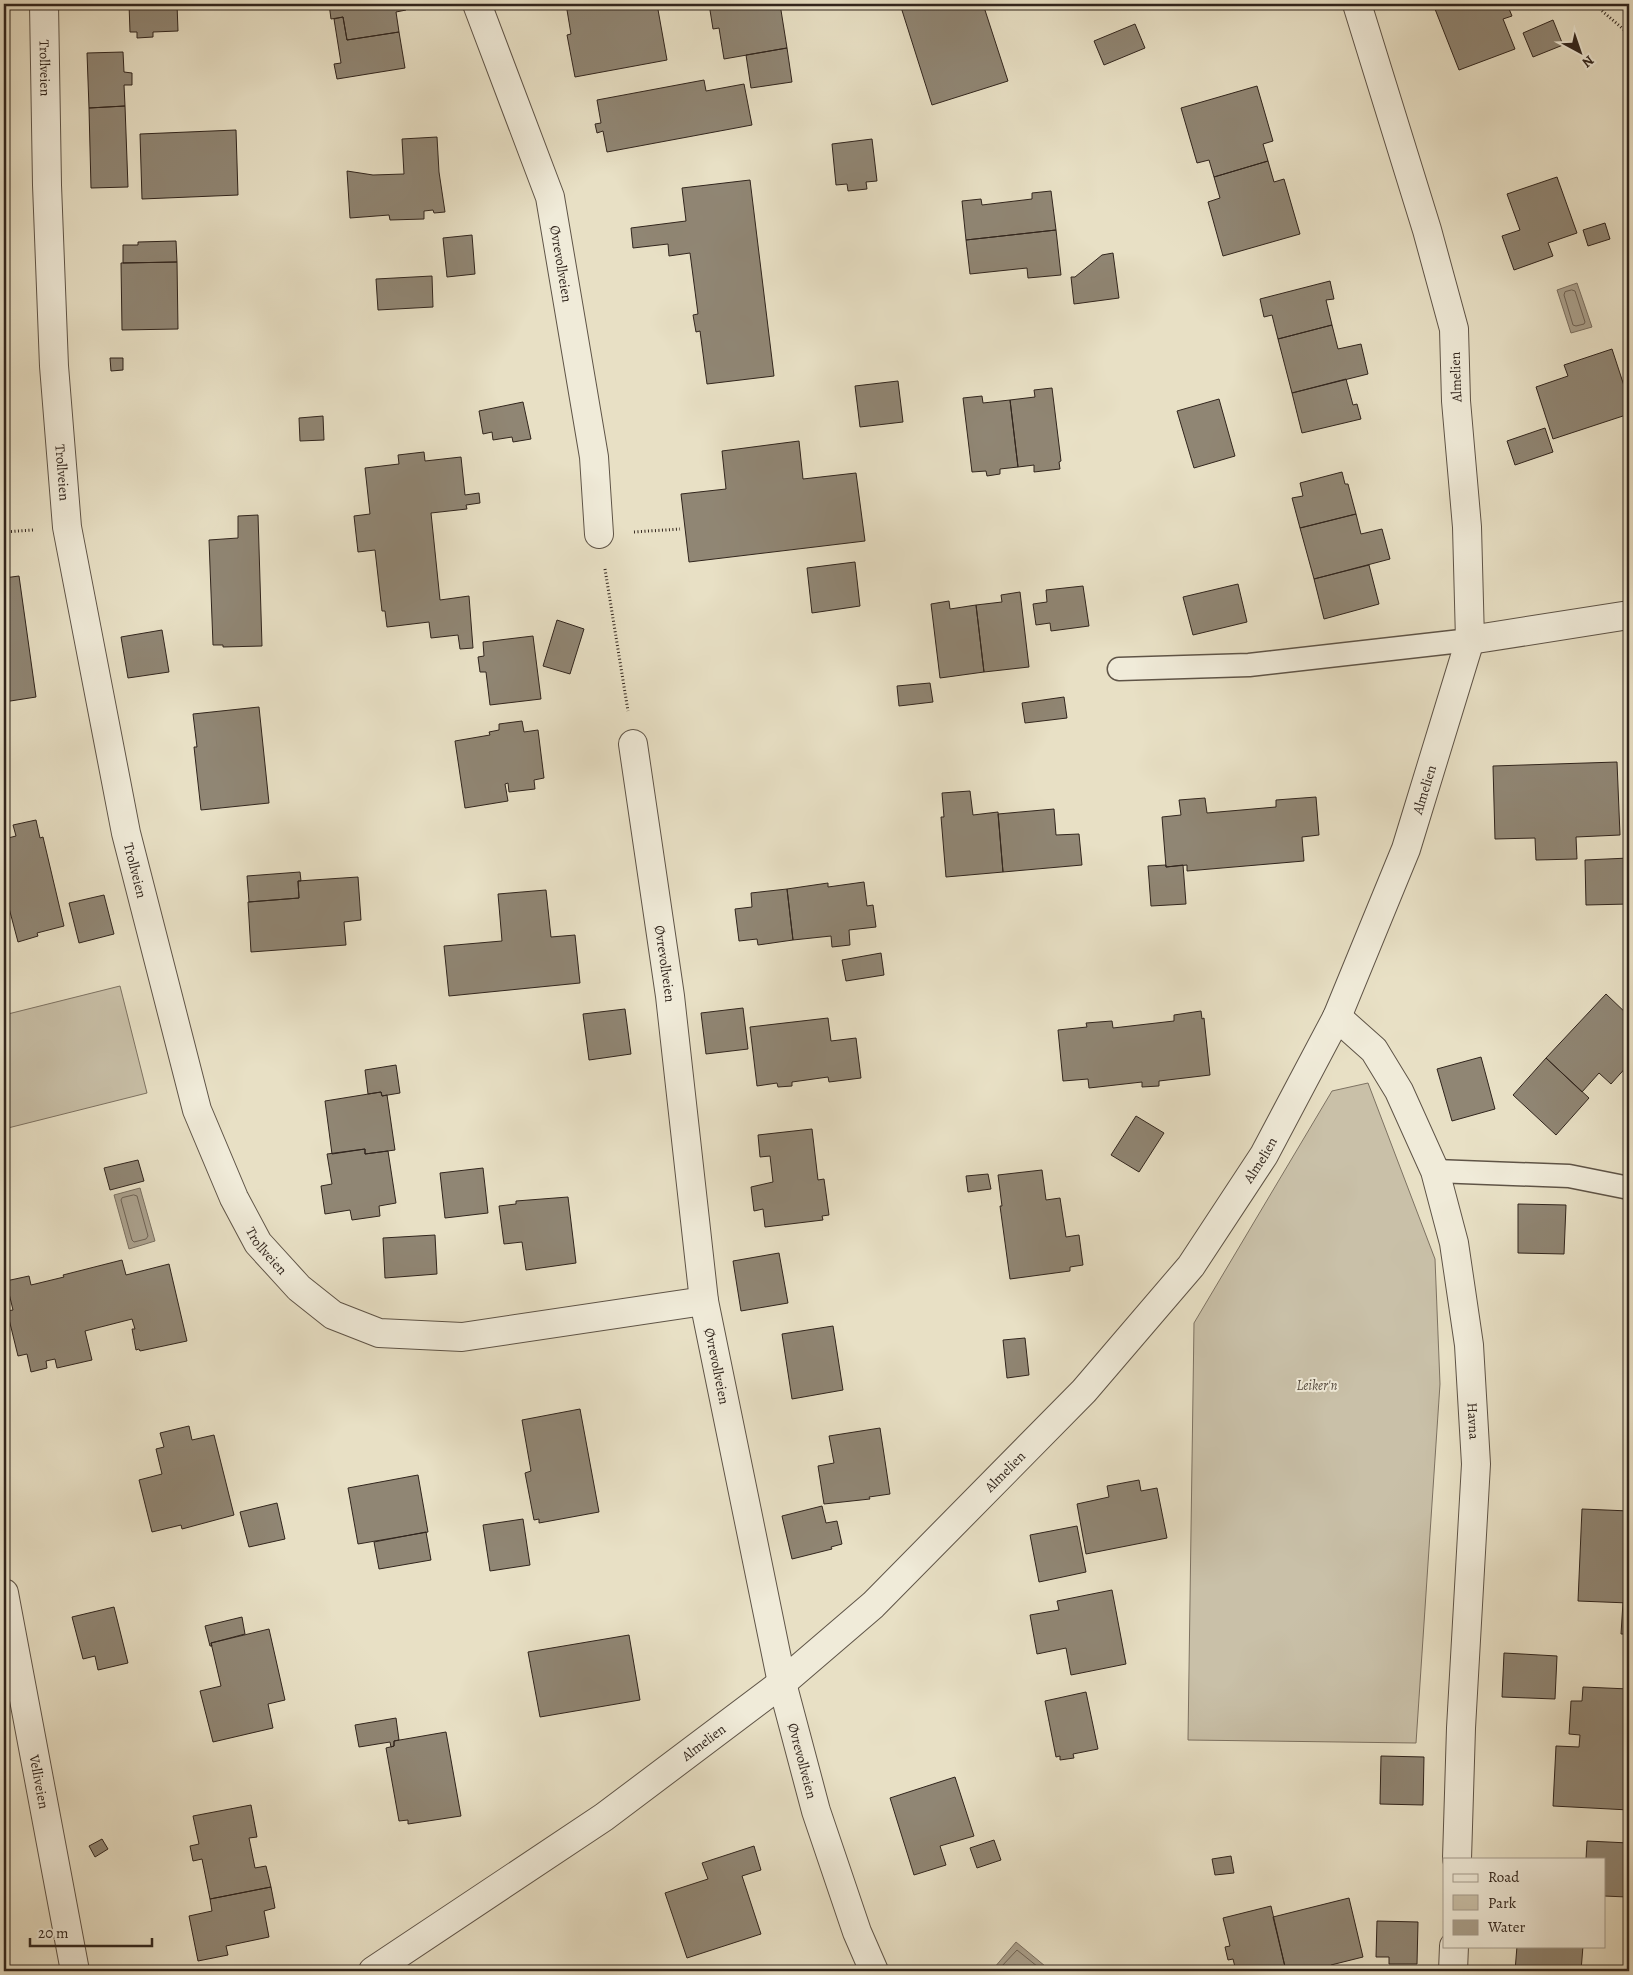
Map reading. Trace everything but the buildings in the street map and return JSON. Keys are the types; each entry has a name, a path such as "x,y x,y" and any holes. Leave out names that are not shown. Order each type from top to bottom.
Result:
{"street":[{"name":"Trollveien","path":"44,4 47,185 54,366 67,527 126,833 197,1110 234,1198 258,1243 299,1288 333,1315 379,1333 462,1337 704,1302"},
{"name":"Øvrevollveien","path":"478,4 550,197 594,457 599,534"},
{"name":"Almelien","path":"373,1971 604,1817 782,1683 873,1604 1084,1391 1191,1266 1264,1155 1337,1017 1406,850 1470,640 1467,527 1456,401 1454,329 1357,4"},
{"path":"1470,640 1629,615"},
{"name":"Øvrevollveien","path":"634,744 670,996 704,1302 782,1683 816,1811 857,1932 874,1971"},
{"name":"Havna","path":"1337,1017 1374,1050 1398,1091 1435,1171 1454,1243 1469,1344 1476,1464 1457,1858"},
{"name":"Velliveien","path":"4,1594 75,1971"},
{"path":"1453,1971 1454,1948"}],"lane":[{"path":"1119,669 1249,665 1470,640"},
{"path":"1435,1171 1569,1176 1629,1188"}],"path":[{"path":"1594,4 1629,34"},
{"path":"634,744 599,534 680,529"}],"green space":[{"path":"120,986 147,1093 4,1129 4,1015"},
{"name":"Leiker'n","path":"1368,1083 1435,1259 1440,1384 1416,1743 1188,1740 1194,1323 1332,1091"}],"water":[{"path":"1577,283 1592,327 1571,333 1557,290"},
{"path":"140,1188 155,1241 129,1249 114,1195"},
{"path":"1016,1942 1051,1971 998,1971 994,1968"}]}
